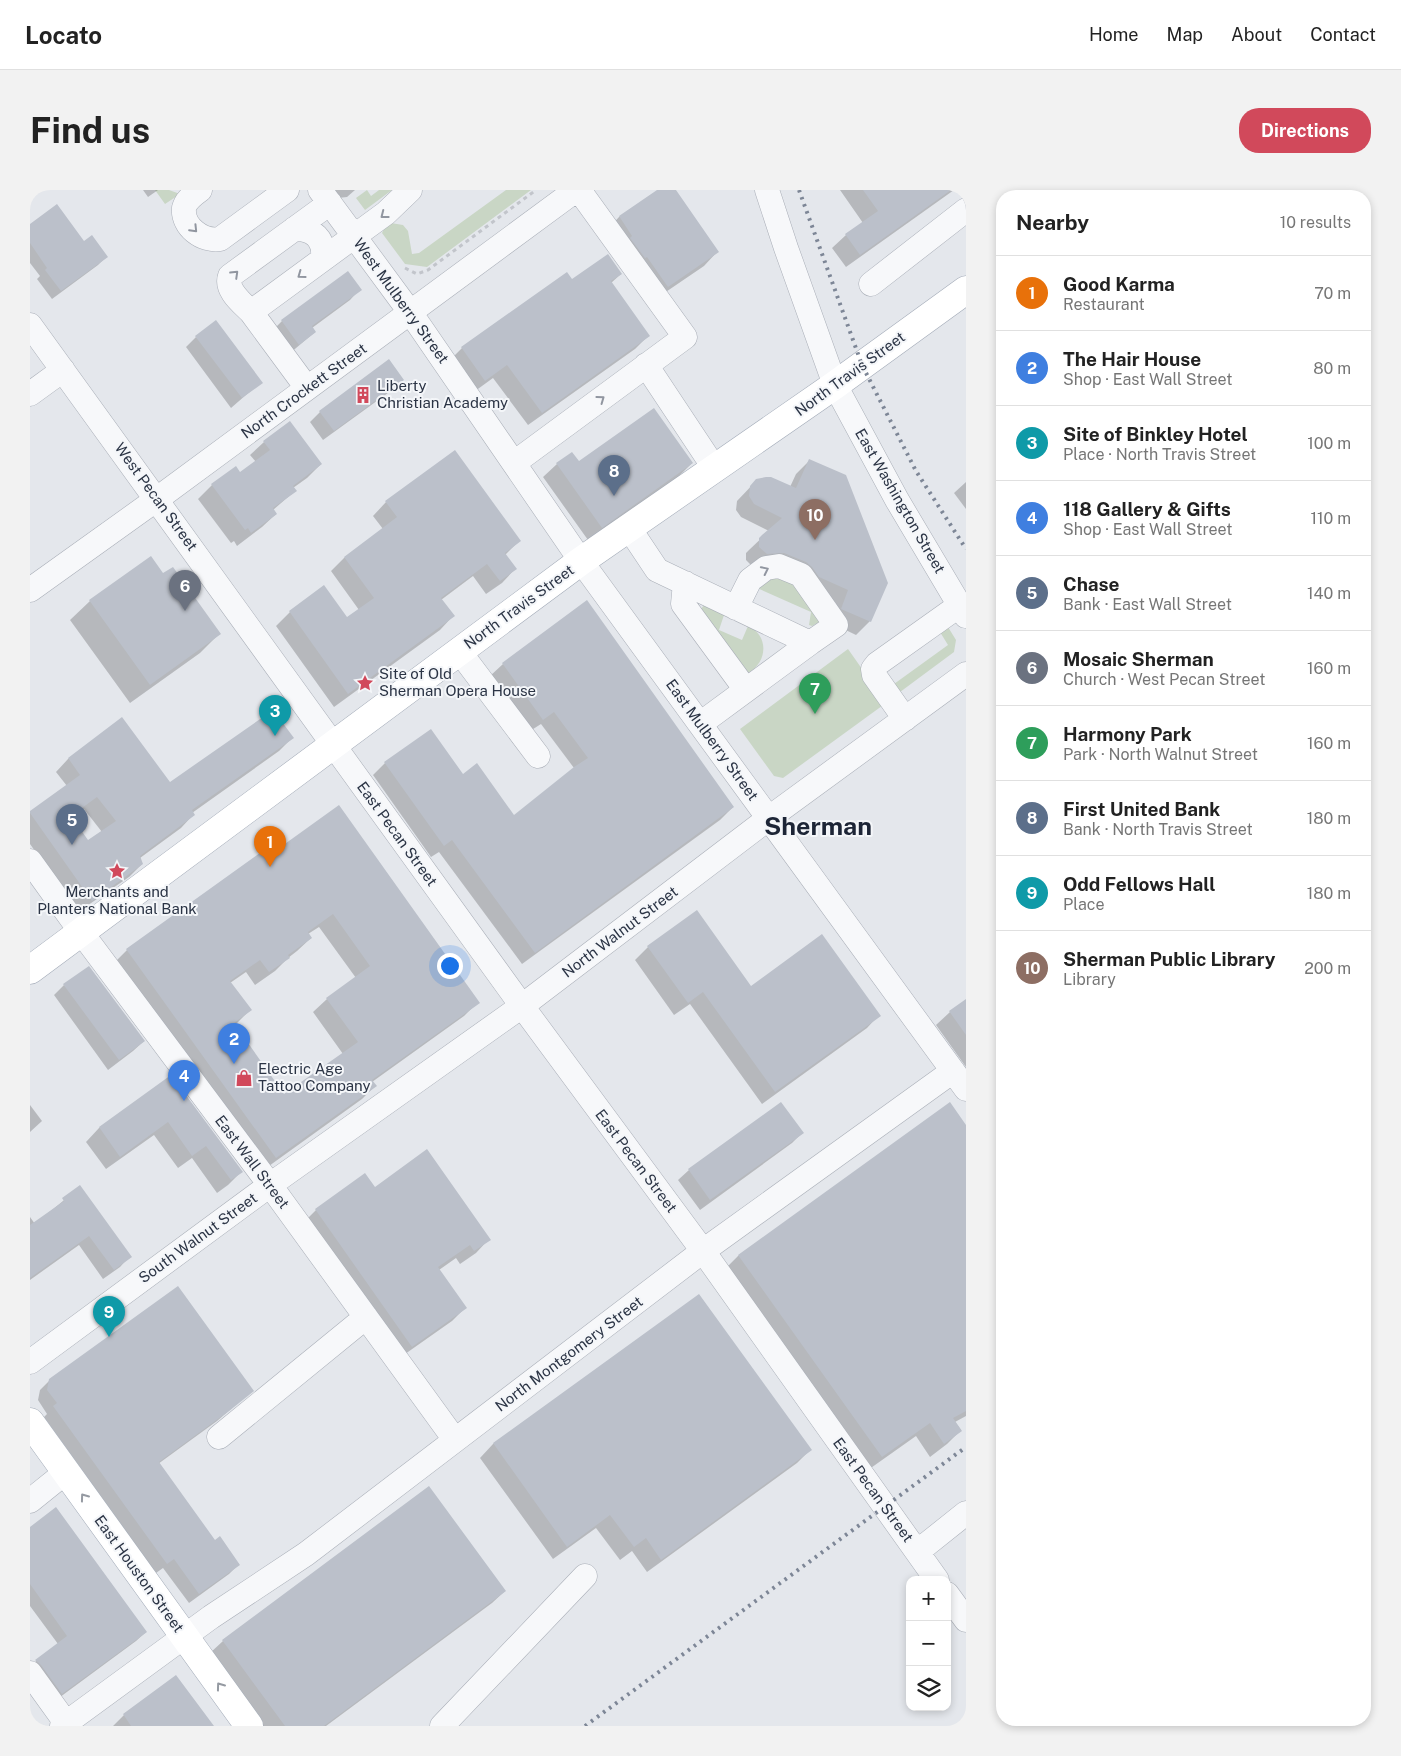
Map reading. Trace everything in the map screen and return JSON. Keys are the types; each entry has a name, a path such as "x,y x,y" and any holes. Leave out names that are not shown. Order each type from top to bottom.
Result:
{"main road":[{"name":"North Travis Street","path":"30,970 581,562 835,386 966,290"},
{"name":"East Houston Street","path":"30,1422 248,1726"}],"street":[{"path":"200,190 189,198 184,207 185,216 189,226 195,232 212,240 220,239 287,190"},
{"path":"251,312 386,213 410,190"},
{"path":"514,463 685,337 578,190"},
{"name":"North Crockett Street","path":"30,590 578,190"},
{"name":"East Washington Street","path":"767,190 835,386 897,500 963,611"},
{"path":"307,388 251,312 229,287 230,276 294,229 325,196"},
{"name":"West Mulberry Street","path":"325,196 410,312 581,562"},
{"path":"871,284 966,210"},
{"path":"294,229 303,228 315,234 322,246 323,259"},
{"name":"West Pecan Street","path":"30,325 333,744"},
{"path":"646,365 715,469"},
{"path":"30,394 63,370"},
{"path":"629,528 657,570 810,643"},
{"name":"East Mulberry Street","path":"581,562 960,1080"},
{"path":"700,724 836,625 801,575 779,566 766,568 750,580 736,608"},
{"path":"685,583 683,604 746,690"},
{"path":"905,719 874,675 873,669 877,664 963,611"},
{"path":"459,652 538,756"},
{"name":"North Walnut Street","path":"270,1185 522,1006 769,818 966,674"},
{"name":"East Pecan Street","path":"333,744 522,1006 703,1251 934,1576"},
{"name":"East Wall Street","path":"30,860 81,932 270,1185 454,1440"},
{"name":"North Montgomery Street","path":"64,1724 211,1617 306,1554 703,1251 960,1080"},
{"name":"South Walnut Street","path":"30,1362 270,1185"},
{"path":"219,1437 366,1317"},
{"path":"30,1501 66,1472"},
{"path":"917,1552 966,1513"},
{"path":"442,1726 585,1576"},
{"path":"951,1599 966,1620"},
{"path":"30,1673 64,1724"}],"path":[{"path":"404,267 417,274 428,270 536,190"}],"green space":[{"path":"155,190 169,190 180,194 165,204"},
{"path":"367,190 371,196 379,190 392,190 365,210 356,198"},
{"path":"506,190 531,190 427,267 405,264 382,233 391,223 403,225 408,231 412,254 419,253"},
{"path":"765,574 798,580 823,620 812,626 809,625 811,612 757,588"},
{"path":"704,605 724,615 719,630 742,640 748,626 760,636 763,642 762,656 755,668 748,673 746,671 701,609"},
{"path":"948,627 956,640 954,652 896,695 894,684 948,645 940,632"},
{"path":"848,649 886,703 783,778 774,776 740,729"}],"building":[{"path":"657,190 676,190 719,252 668,287 647,257 645,258 630,238 632,236 619,216"},
{"path":"863,190 951,190 860,255 845,234 878,211"},
{"path":"57,204 84,241 92,235 108,257 61,291 45,270 47,268 30,243 30,224"},
{"path":"608,254 622,274 611,281 650,336 542,413 507,365 485,381 461,347 567,272 572,279"},
{"path":"348,271 362,290 312,326 316,332 299,345 281,320"},
{"path":"216,320 263,383 242,398 195,336"},
{"name":"Liberty Christian Academy","path":"389,359 404,380 334,431 319,411"},
{"path":"654,408 693,463 602,528 556,463 572,452 579,461"},
{"path":"290,421 322,464 293,486 297,491 273,508 277,514 251,533 248,528 245,530 211,484 236,466 240,472 270,450 263,441"},
{"path":"455,450 521,541 505,553 517,569 500,581 487,564 441,598 455,616 348,694 289,611 324,585 347,617 374,598 344,557 397,517 385,501"},
{"path":"809,459 846,475 888,583 871,622 841,609 848,590 819,577 806,562 784,553 767,554 759,547 759,538 782,518 754,504 749,496 750,486 756,479 771,477 796,488"},
{"path":"151,556 163,573 173,567 221,634 150,685 89,600"},
{"path":"587,600 734,807 535,953 452,840 444,846 384,762 431,729 463,774 477,763 514,815 588,758 554,712 543,720 502,663"},
{"path":"273,710 294,738 192,810 195,815 140,856 143,864 92,901 30,813 30,811 80,775 68,758 122,717 170,782","holes":["97,797 116,821 88,840 71,816"]},
{"path":"339,805 480,1003 372,1080 377,1086 276,1158 126,949 278,840 282,846","holes":["333,914 370,966 326,998 358,1042 284,1094 234,1023 252,1010 230,981 260,960 269,972 290,958 288,955 312,938 308,932"]},
{"path":"697,910 751,986 822,934 881,1016 775,1092 703,992 688,1003 647,946"},
{"path":"89,966 145,1041 119,1060 63,984"},
{"path":"966,999 966,1035 949,1011"},
{"path":"171,1075 243,1172 231,1180 206,1146 192,1156 168,1122 120,1157 99,1127"},
{"path":"781,1102 804,1133 710,1200 688,1169"},
{"path":"950,1102 966,1125 966,1411 953,1418 962,1431 944,1444 930,1423 882,1457 738,1255"},
{"path":"427,1149 491,1240 474,1251 470,1245 438,1267 467,1308 412,1347 315,1209 365,1173 375,1187"},
{"path":"80,1185 132,1257 114,1270 89,1236 30,1278 30,1225 64,1201 62,1198"},
{"path":"178,1286 254,1391 159,1462 215,1540 220,1536 240,1565 199,1594 174,1559 167,1564 53,1406 57,1403 47,1390 49,1379"},
{"path":"699,1294 812,1450 661,1560 646,1538 634,1547 610,1515 567,1547 493,1443"},
{"path":"429,1486 506,1591 324,1726 285,1726 222,1640"},
{"path":"56,1507 147,1632 62,1694 41,1665 35,1660 67,1636 30,1584 30,1527"},
{"path":"176,1675 214,1726 131,1726 123,1714"}],"railway":[{"path":"799,190 862,365 916,471 966,549"},
{"path":"585,1726 966,1447"}],"place":[{"name":"Liberty Christian Academy","path":"363,395"},
{"name":"First United Bank","path":"614,496"},
{"name":"Sherman Public Library","path":"815,540"},
{"name":"Mosaic Sherman","path":"185,611"},
{"name":"Site of Old Sherman Opera House","path":"365,683"},
{"name":"Harmony Park","path":"815,714"},
{"name":"Site of Binkley Hotel","path":"275,736"},
{"name":"Chase","path":"72,845"},
{"name":"Good Karma","path":"270,867"},
{"name":"Merchants and Planters National Bank","path":"117,871"},
{"name":"The Hair House","path":"234,1064"},
{"name":"Electric Age Tattoo Company","path":"244,1078"},
{"name":"118 Gallery & Gifts","path":"184,1101"},
{"name":"Odd Fellows Hall","path":"109,1337"}],"district":[{"name":"Sherman","path":"818,826"}]}
